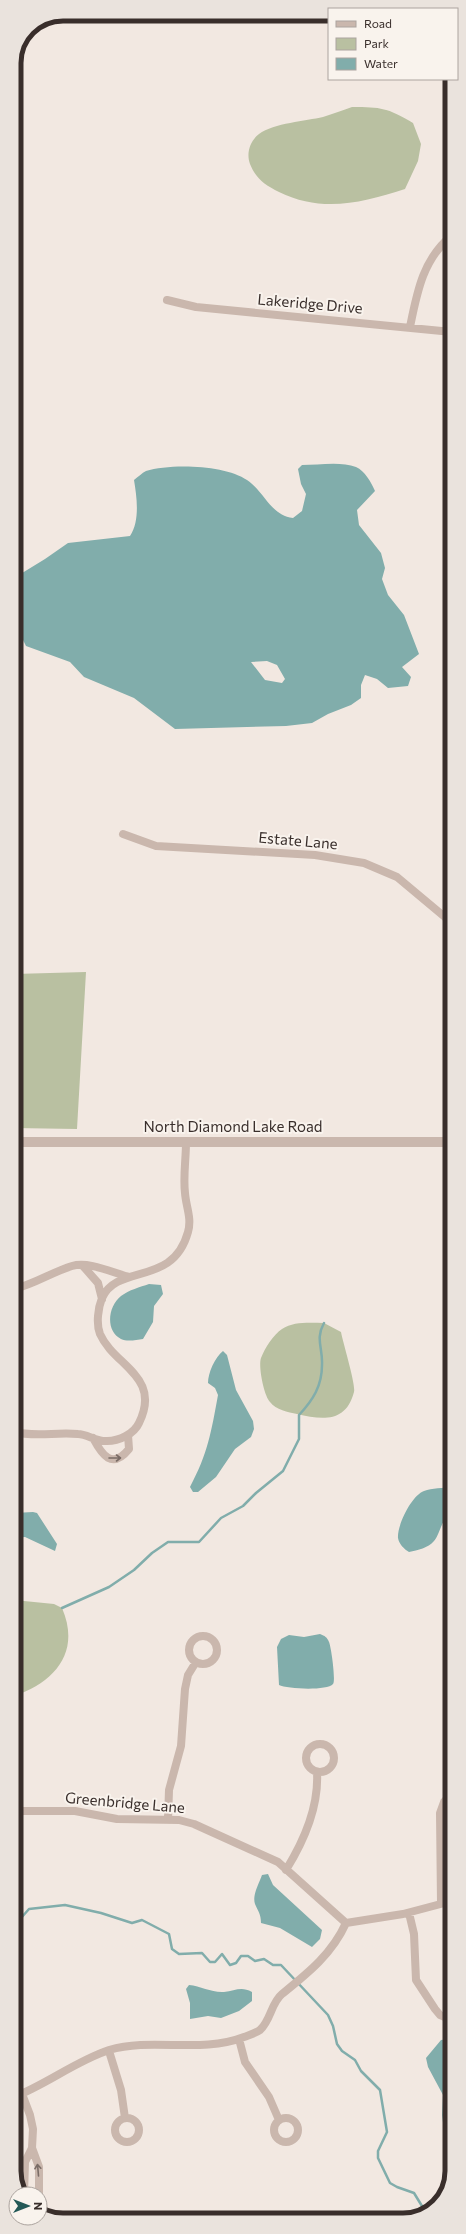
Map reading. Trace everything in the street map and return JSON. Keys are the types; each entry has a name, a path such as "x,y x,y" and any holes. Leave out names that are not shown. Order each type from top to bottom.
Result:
{"street":[{"path":"410,327 418,286 423,272 445,241"},
{"name":"Lakeridge Drive","path":"167,300 196,307 445,331"},
{"name":"Estate Lane","path":"123,834 156,846 315,855 364,863 398,877 445,917"},
{"name":"North Diamond Lake Road","path":"21,1142 445,1142"},
{"path":"21,1432 79,1434 105,1442 128,1435 138,1426 144,1414 143,1387 137,1376 104,1342 99,1332 98,1321 102,1299 107,1291 129,1277 162,1269 174,1258 188,1234 190,1223 185,1194 186,1142"},
{"path":"21,1287 73,1266 83,1266 129,1277"},
{"path":"83,1266 98,1283 102,1299"},
{"path":"93,1438 101,1452 114,1459 122,1458 129,1449 128,1435"},
{"path":"168,1820 168,1790 181,1746 185,1689 188,1675 196,1662"},
{"path":"286,1870 299,1849 309,1822 318,1786 317,1772"},
{"path":"441,1903 440,1813 445,1801"},
{"name":"Greenbridge Lane","path":"21,1811 75,1811 117,1819 168,1820 194,1824 278,1862 346,1923"},
{"path":"21,2094 88,2059 109,2050 134,2045 219,2045 259,2031 266,2023 279,1997 310,1971 334,1945 346,1923 408,1912 445,1902"},
{"path":"408,1912 414,1934 416,1980 435,2009 440,2015 445,2017"},
{"path":"239,2039 245,2062 269,2097 279,2120"},
{"path":"109,2050 121,2090 125,2118"},
{"path":"21,2101 30,2116 33,2129 32,2148 39,2167 39,2186"},
{"path":"24,2186 25,2162 32,2148"}],"green space":[{"path":"352,107 384,109 413,123 421,144 418,161 405,189 358,202 326,204 295,198 279,192 265,184 255,174 248,156 253,140 259,134 273,127 323,117"},
{"path":"86,972 77,1129 21,1128 21,974"},
{"path":"303,1323 324,1323 341,1332 354,1388 350,1402 339,1414 324,1418 306,1416 275,1407 268,1399 261,1374 260,1362 267,1346 275,1335 287,1326"},
{"path":"21,1601 54,1604 62,1608 67,1624 68,1638 66,1651 60,1663 52,1674 29,1690 21,1693"}],"water":[{"path":"343,464 356,467 362,471 375,491 357,510 359,525 381,553 385,568 382,579 388,595 404,615 419,654 402,667 411,677 408,686 388,688 377,679 365,675 361,685 361,698 351,705 328,714 312,723 286,726 175,729 134,698 84,677 70,662 26,646 21,636 21,574 68,543 130,536 135,523 137,509 134,480 144,472 157,468 183,466 212,468 226,471 247,480 259,491 273,508 285,516 293,518 302,511 306,494 301,484 298,469 302,465","holes":["267,661 277,665 285,679 282,683 265,680 251,662"]},
{"path":"149,1284 161,1285 163,1294 154,1306 153,1322 143,1339 129,1341 123,1340 112,1330 110,1318 113,1306 124,1294"},
{"path":"223,1351 227,1355 236,1390 253,1421 254,1429 251,1437 235,1449 216,1477 198,1492 193,1492 190,1487 205,1453 218,1395 215,1388 208,1383 209,1375 212,1366"},
{"path":"445,1488 445,1520 432,1543 426,1547 409,1552 402,1546 398,1538 398,1532 403,1518 410,1504 419,1494 424,1491"},
{"path":"21,1513 37,1513 57,1544 55,1551 25,1537 21,1537"},
{"path":"320,1634 327,1638 330,1645 334,1670 333,1684 323,1688 307,1689 290,1688 279,1685 277,1647 281,1639 289,1635 304,1637"},
{"path":"268,1874 273,1885 322,1930 320,1939 312,1947 280,1928 261,1923 254,1897 262,1875"},
{"path":"189,1985 220,1992 245,1989 252,1992 252,2001 239,2011 221,2018 208,2016 190,2019 190,2003 186,1989"},
{"path":"445,2039 445,2138 442,2115 443,2095 428,2067 426,2058 441,2040"}],"waterway":[{"path":"62,1608 109,1587 134,1570 152,1553 168,1542 199,1542 221,1518 243,1506 256,1493 283,1471 299,1439 299,1415 316,1392 322,1373 320,1334 324,1323"},
{"path":"21,1918 29,1909 65,1905 101,1913 132,1923 142,1920 169,1934 172,1949 179,1954 202,1953 210,1962 215,1962 222,1954 230,1965 236,1963 241,1956 248,1956 255,1961 264,1959 273,1965 281,1965 328,2015 333,2026 337,2044 342,2051 355,2060 361,2071 380,2090 387,2132 378,2151 378,2158 390,2183 414,2193 423,2208"}]}
